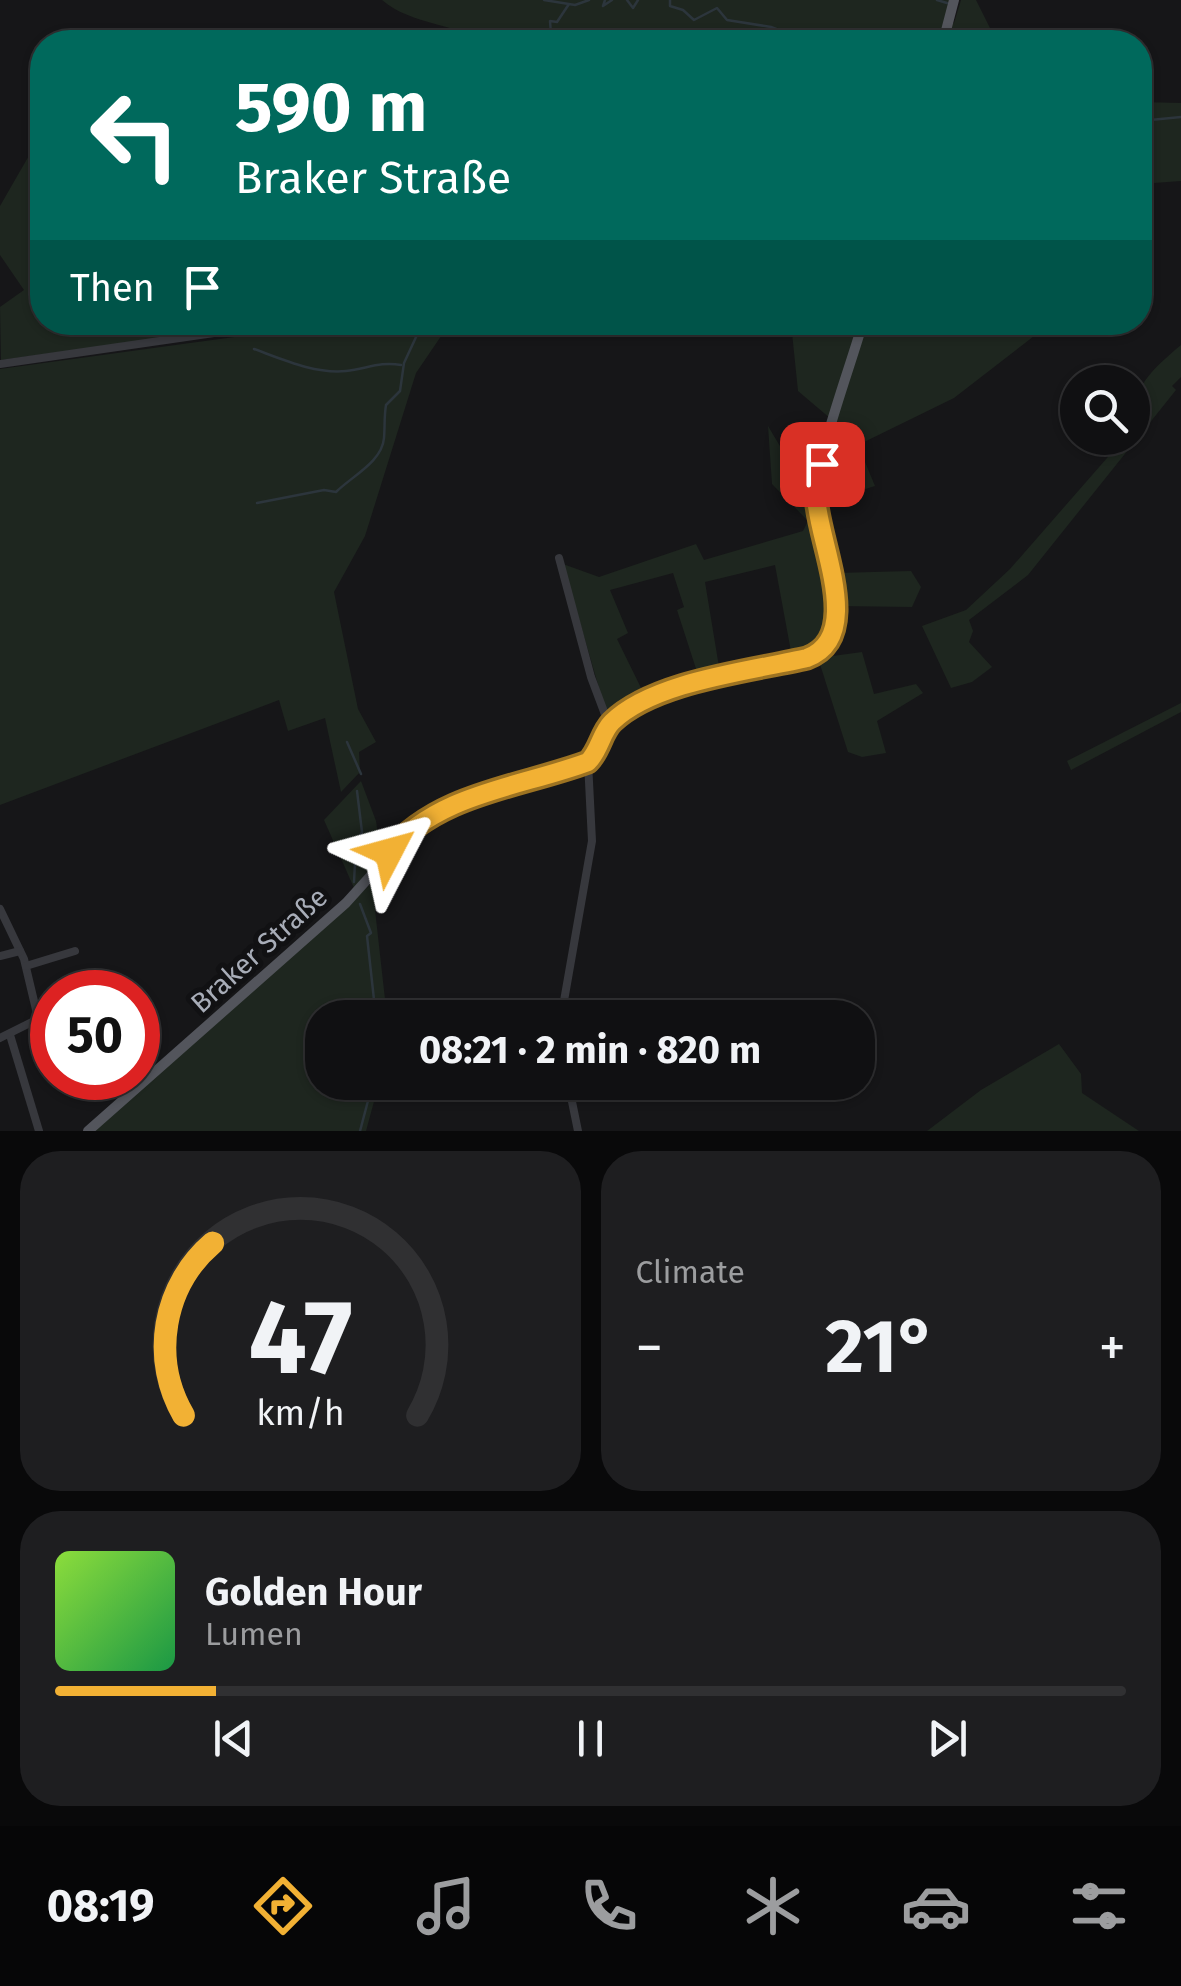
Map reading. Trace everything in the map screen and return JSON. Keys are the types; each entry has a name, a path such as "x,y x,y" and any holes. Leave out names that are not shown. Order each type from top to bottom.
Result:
{"main road":[{"path":"945,30 954,0"},
{"path":"588,762 609,725 628,710 671,691 807,658 828,644 836,600 816,494 859,335"},
{"name":"Braker Straße","path":"88,1131 346,902 412,830 498,788 588,762"}],"street":[{"path":"0,364 201,335"},
{"path":"559,558 591,677 609,725"},
{"path":"564,1000 592,841 588,762"},
{"path":"0,910 30,983"},
{"path":"0,956 20,951"},
{"path":"26,966 74,951"},
{"path":"0,1038 30,1023"},
{"path":"10,1035 39,1131"},
{"path":"572,1100 578,1131"}],"shaded area":[{"path":"382,0 950,0 944,20 954,23 961,0 976,0 991,30 456,30"},
{"path":"1152,102 1181,103 1181,181 1152,183"},
{"path":"30,154 30,335 184,335 1,360 0,307 24,290 0,255 0,206"},
{"path":"249,335 442,335 416,373 365,536 334,592 358,709 376,742 359,752 360,772 341,792 325,718 288,731 279,700 0,805 0,369"},
{"path":"792,335 1035,335 954,398 858,445 875,486 821,503 833,610 827,638 816,649 792,657 775,565 705,582 720,673 699,678 677,610 684,607 673,573 610,590 628,633 617,639 645,696 608,719 563,564 599,577 696,544 704,560 803,531 808,521 772,484 768,426 793,468 814,493 831,419 798,391"},
{"path":"1181,345 1181,377 1172,386 1176,390 1150,422 1150,374"},
{"path":"1110,455 1124,455 1028,575 969,620 973,631 969,642 992,667 972,682 951,688 922,626 966,610 1010,569"},
{"path":"911,571 921,587 912,607 838,606 836,573"},
{"path":"862,652 874,694 916,684 923,693 877,721 886,753 862,757 848,752 818,658"},
{"path":"1181,703 1181,712 1071,770 1067,761"},
{"path":"361,781 376,821 381,856 354,888 324,820"},
{"path":"372,883 385,1000 305,1000 305,1100 374,1100 366,1131 93,1131 128,1100 160,1100 160,1071"},
{"path":"1059,1044 1081,1074 1082,1093 1139,1131 927,1131 981,1090"}],"waterway":[{"path":"544,0 575,5 589,0"},
{"path":"605,0 603,6 612,0"},
{"path":"627,0 633,8 638,0"},
{"path":"670,0 670,6 683,10 694,20 717,8 727,20 779,30"},
{"path":"937,0 947,3"},
{"path":"551,30 550,21 557,22 569,4"},
{"path":"1152,120 1181,117"},
{"path":"257,503 324,490 336,492 372,461 382,447 386,405 400,391 404,363 417,335"},
{"path":"254,349 323,370 401,365"},
{"path":"347,742 361,774"},
{"path":"354,882 356,844 362,832 357,791"},
{"path":"360,904 371,933 367,936 374,1000"},
{"path":"360,1131 368,1100"}],"route":[{"path":"389,852 404,836 446,810 498,788 588,762 596,754 609,725 641,703 696,684 807,658 823,649 833,632 836,600 816,494 822,464"}]}
